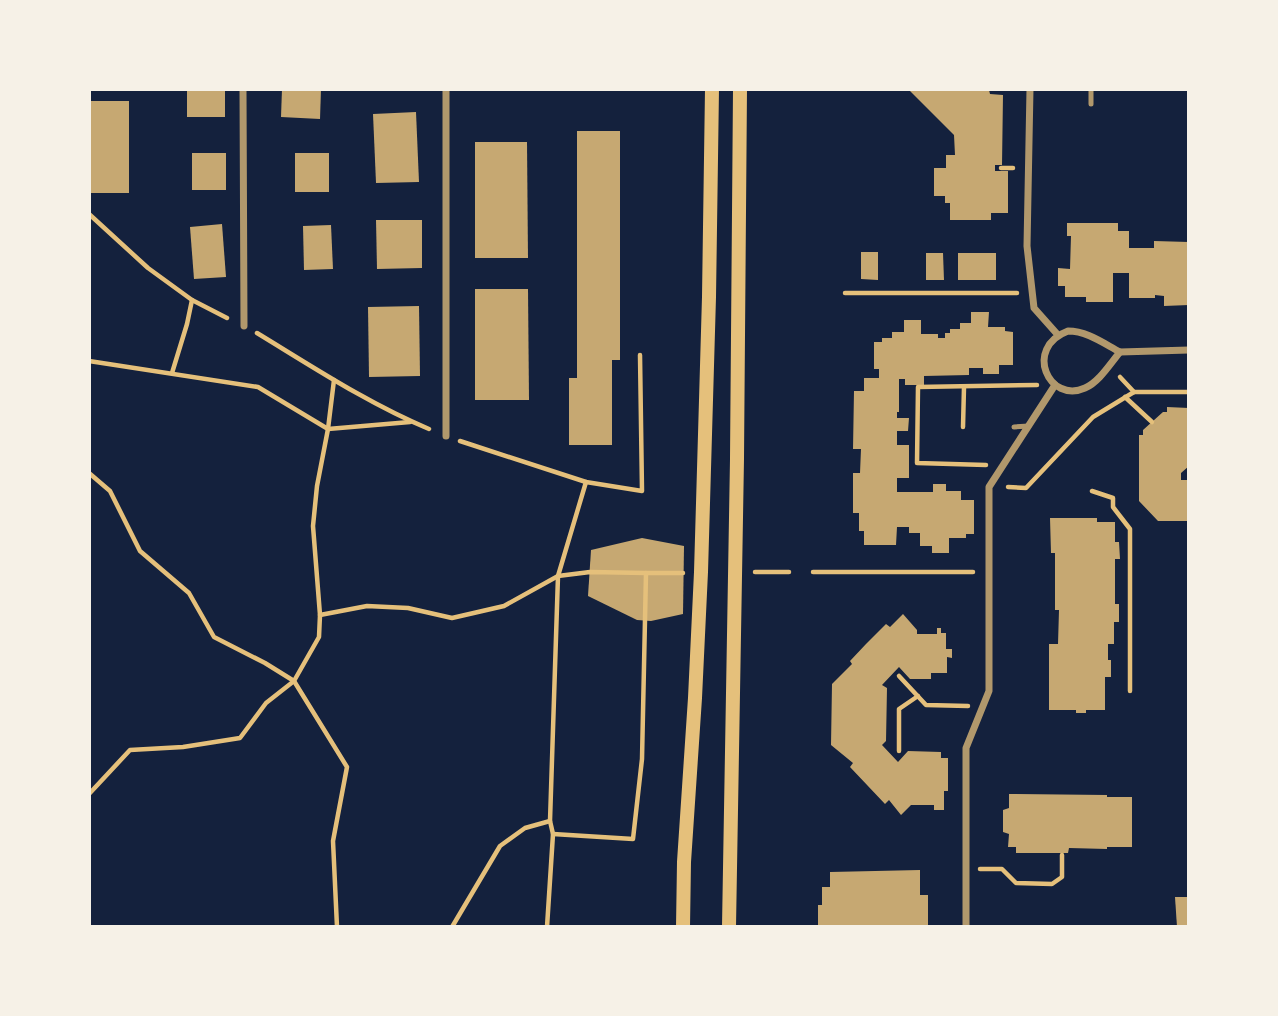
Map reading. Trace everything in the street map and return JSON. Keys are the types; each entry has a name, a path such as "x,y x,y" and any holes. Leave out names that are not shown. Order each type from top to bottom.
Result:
{"main road":[{"path":"683,927 684,862 701,572 712,89"},
{"path":"729,927 740,89"}],"street":[{"path":"243,89 244,326"},
{"path":"446,89 446,436"},
{"path":"1030,89 1027,246 1032,292 1034,307 1058,335"},
{"path":"1120,352 1093,384 1084,389 1074,391 1055,385 1044,368 1046,349 1051,341 1068,331 1086,334 1120,352 1189,350"},
{"path":"966,927 966,748 989,691 989,486 1055,385"}],"lane":[{"path":"1091,89 1091,104"},
{"path":"1014,427 1029,426"}],"path":[{"path":"89,214 148,268 192,300 244,326 411,422 586,482 642,491 640,355"},
{"path":"845,293 1032,292"},
{"path":"172,373 192,300"},
{"path":"89,360 258,387 328,429 411,422"},
{"path":"89,794 130,750 183,747 240,738 266,704 294,681 319,637 320,615 313,526 334,380"},
{"path":"1002,465 917,463 918,387 1055,385"},
{"path":"963,427 964,387"},
{"path":"989,486 1026,488 1093,416 1134,392 1189,392"},
{"path":"1125,397 1152,422"},
{"path":"918,426 925,426"},
{"path":"89,473 110,491 140,551 189,593 214,637 294,681 347,767 333,841 337,927"},
{"path":"547,927 553,834 550,821 558,576 586,482"},
{"path":"1092,491 1113,498 1113,507 1130,528 1130,691"},
{"path":"320,615 367,606 408,608 452,618 503,606 558,576 590,572 687,572"},
{"path":"745,572 789,572"},
{"path":"813,572 988,572"},
{"path":"553,834 633,839 642,759 646,573"},
{"path":"899,676 926,705 983,706"},
{"path":"900,751 899,709 918,696"},
{"path":"452,927 500,846 525,828 550,821"},
{"path":"998,869 1002,869 1016,883 1052,884 1062,877 1062,855"}],"building":[{"path":"187,89 225,89 225,117 187,117"},
{"path":"282,89 321,89 320,119 281,117"},
{"path":"908,89 989,90 990,94 1003,95 1002,165 995,165 995,171 1008,171 1008,213 991,213 991,220 950,220 950,203 945,203 945,196 934,196 934,168 946,168 946,155 955,155 954,135"},
{"path":"89,101 129,101 129,193 89,193"},
{"path":"416,112 419,182 376,183 373,114"},
{"path":"577,131 620,131 620,360 612,360 612,445 569,445 569,378 577,378"},
{"path":"475,142 527,142 528,258 475,258"},
{"path":"192,153 226,153 226,190 192,190"},
{"path":"295,153 329,153 329,192 295,192"},
{"path":"376,220 422,220 422,268 377,269"},
{"path":"1067,223 1118,223 1118,231 1129,231 1129,248 1154,248 1154,241 1189,242 1189,305 1164,306 1164,296 1129,298 1129,273 1113,273 1113,302 1086,302 1086,297 1065,297 1065,286 1058,286 1058,268 1070,269 1071,236 1067,236"},
{"path":"222,224 226,277 194,279 190,227"},
{"path":"331,225 333,269 304,270 303,226"},
{"path":"861,252 878,252 878,280 861,279"},
{"path":"926,253 943,253 944,280 926,280"},
{"path":"958,253 996,253 996,280 958,280"},
{"path":"475,289 528,289 529,400 475,400"},
{"path":"419,306 420,376 369,377 368,307"},
{"path":"971,312 989,312 988,327 1005,327 1005,331 1013,332 1013,365 999,365 999,374 983,374 983,368 969,368 969,375 924,376 924,385 905,385 905,379 899,379 897,418 909,418 908,431 897,431 897,445 909,445 909,478 897,478 897,492 933,492 933,484 946,484 946,491 961,491 961,500 974,500 974,534 966,534 966,538 949,538 949,553 932,553 932,546 920,546 920,533 909,533 909,527 897,527 896,545 864,545 864,531 859,531 859,513 853,513 853,473 860,473 861,449 853,449 854,391 864,391 864,378 879,378 879,369 874,369 874,342 882,342 882,338 892,338 892,332 904,332 904,320 921,320 921,334 938,334 938,338 945,338 945,333 950,333 950,329 960,329 960,323 971,323"},
{"path":"1167,407 1189,408 1189,466 1181,473 1181,480 1189,480 1189,521 1158,521 1139,501 1139,435 1143,435 1143,430 1163,412 1167,412"},
{"path":"1050,518 1097,518 1097,522 1115,522 1115,542 1119,542 1120,559 1115,559 1115,604 1119,604 1119,622 1114,622 1114,644 1108,644 1111,677 1105,677 1105,710 1076,713 1076,710 1049,710 1049,644 1058,644 1059,610 1055,610 1055,553 1051,553"},
{"path":"642,538 684,546 683,614 651,621 637,620 588,596 591,550"},
{"path":"903,614 917,630 917,634 937,634 937,628 941,628 941,633 946,633 946,649 952,649 952,658 947,657 947,673 931,673 931,679 910,679 899,667 882,685 887,688 886,741 882,745 898,762 908,751 941,752 941,758 948,758 948,791 944,791 944,810 934,810 934,805 911,805 901,815 889,800 885,804 850,767 853,763 831,745 832,684 886,624 890,627"},
{"path":"1009,794 1132,797 1132,847 1069,848 1068,853 1016,853 1016,847 1008,847 1009,834 1003,832 1003,810 1009,808"},
{"path":"920,870 920,895 928,895 928,927 818,927 818,905 822,905 822,887 830,887 830,872"},
{"path":"1175,897 1189,897 1189,927 1177,927"}]}
